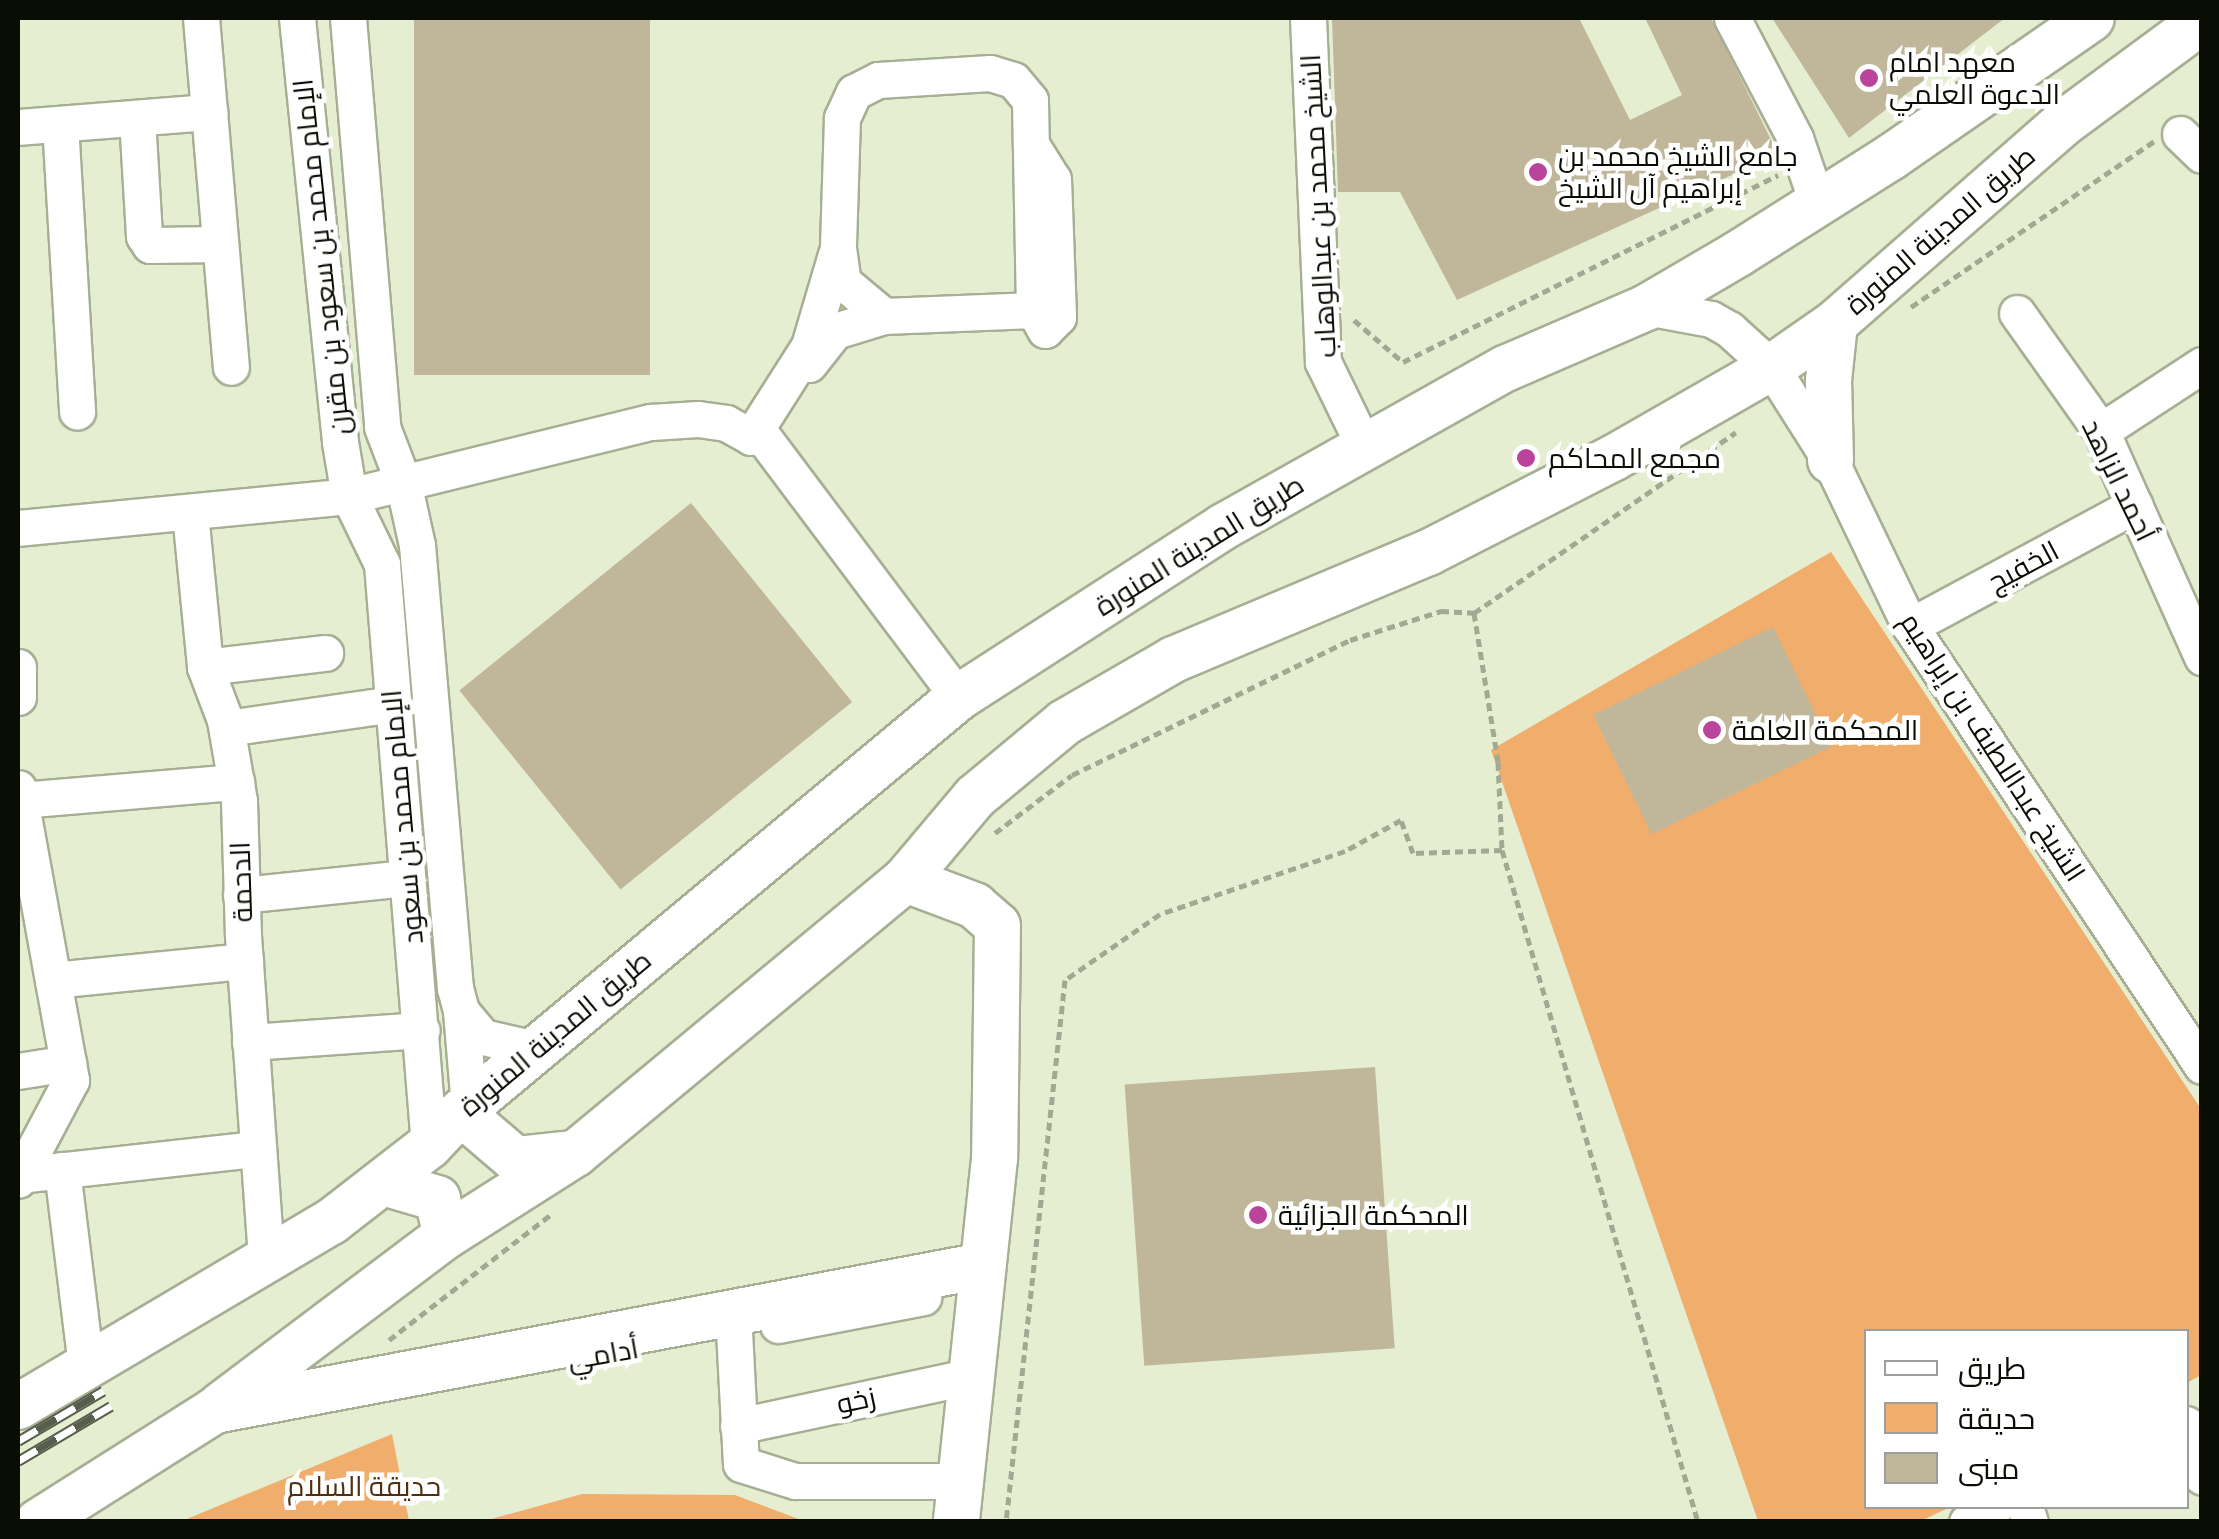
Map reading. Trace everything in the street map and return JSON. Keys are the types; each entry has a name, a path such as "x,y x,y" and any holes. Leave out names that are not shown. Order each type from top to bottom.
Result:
{"main road":[{"name":"طريق المدينة المنورة","path":"18,1406 266,1255 331,1221 429,1145 464,1109 958,697 1223,526 1505,368 1646,308 1818,205 2091,18"},
{"name":"طريق المدينة المنورة","path":"37,1522 214,1410 446,1235 575,1153 905,880 975,796 1064,722 1173,659 1428,552 1612,458 1771,367 1834,323 2060,124 2202,20"},
{"path":"1830,460 1828,380 1834,323"},
{"path":"905,880 974,904 997,925 994,1158 959,1501"},
{"path":"464,1109 515,1159 575,1153"},
{"path":"382,1182 437,1198 446,1235"},
{"name":"طريق المدينة المنورة","path":"214,1410 982,1265"}],"street":[{"path":"201,18 230,367"},
{"name":"الإمام محمد بن سعود بن مقرن","path":"297,18 349,496"},
{"name":"الإمام محمد بن سعود بن مقرن","path":"348,18 382,428 403,482"},
{"name":"الشيخ محمد بن عبدالوهاب","path":"1308,18 1323,362 1364,446"},
{"path":"1732,18 1804,163 1818,205"},
{"path":"757,437 824,338 835,330 884,316 1034,310 1045,330 1058,317 1053,179 1032,146 1030,100 1014,80 990,72 878,80 854,92 842,118 838,248 843,282 884,316"},
{"path":"18,126 209,112"},
{"path":"136,118 144,236 150,245 220,244"},
{"path":"60,124 77,411"},
{"path":"757,437 808,346 838,248"},
{"name":"الشيخ عبداللطيف بن إبراهيم","path":"1646,308 1711,320 1729,329 1771,367 1830,460 1910,626 2202,1066"},
{"name":"أحمد الزاهد","path":"2017,313 2101,431 2135,505 2187,592 2202,657"},
{"path":"2101,431 2202,365"},
{"path":"18,528 349,496 567,446 652,422 698,419 726,423 757,437 958,697"},
{"name":"الإمام محمد بن سعود","path":"403,482 417,544 461,1012 464,1109"},
{"name":"الإمام محمد بن سعود","path":"349,496 382,564 429,1145"},
{"name":"الخفيج","path":"1910,626 2135,505"},
{"name":"الدحمة","path":"190,513 205,667 227,728 236,782 244,961 266,1255"},
{"path":"205,667 326,654"},
{"path":"18,667 18,697"},
{"path":"227,728 394,704"},
{"path":"19,1177 70,1080 53,980 31,939 19,794 236,782"},
{"path":"241,895 405,878"},
{"path":"53,980 244,961"},
{"path":"461,1012 483,1037 536,1050"},
{"path":"250,1042 422,1030"},
{"path":"18,1071 68,1064"},
{"path":"19,1177 257,1149"},
{"path":"62,1170 86,1365"},
{"name":"أدامي","path":"214,1410 440,1383 853,1314 953,1290 982,1265"},
{"path":"734,1331 741,1464 796,1481 959,1501"},
{"name":"زخو","path":"738,1426 974,1375"},
{"path":"2189,1434 2202,1477"},
{"path":"1967,1522 1991,1509"}],"path":[{"path":"1900,314 2184,140"},
{"path":"1320,291 1403,362 1804,163"},
{"path":"988,838 1072,775 1350,640 1441,611 1474,613 1743,427"},
{"path":"1474,613 1498,762 1502,850 1698,1522"},
{"path":"1006,1522 1065,980 1160,914 1344,851 1401,820 1413,852 1502,850"}],"green space":[{"path":"1831,552 2201,1109 2201,1375 2189,1382 2189,1329 1864,1329 1864,1509 1946,1509 1921,1521 1758,1521 1491,750"},
{"name":"حديقة السلام","path":"392,1434 409,1521 182,1521"},
{"name":"حديقة السلام","path":"582,1494 735,1495 804,1521 484,1521"}],"building":[{"path":"414,18 650,18 650,375 414,375"},
{"name":"جامع الشيخ محمد بن إبراهيم آل الشيخ","path":"1332,18 1579,18 1630,120 1682,95 1645,18 1711,18 1778,154 1457,300 1400,192 1338,192"},
{"name":"معهد امام الدعوة العلمي","path":"1772,18 2005,18 1849,138"},
{"path":"691,503 852,702 621,889 459,691"},
{"name":"المحكمة العامة","path":"1773,627 1831,747 1652,834 1593,715"},
{"name":"المحكمة الجزائية","path":"1375,1067 1395,1348 1144,1366 1125,1085"}],"railway":[{"path":"18,1441 103,1391"},
{"path":"18,1461 111,1406"}],"place":[{"name":"معهد امام الدعوة العلمي","path":"1869,78"},
{"name":"جامع الشيخ محمد بن إبراهيم آل الشيخ","path":"1538,172"},
{"name":"مجمع المحاكم","path":"1526,458"},
{"name":"المحكمة العامة","path":"1712,730"},
{"name":"المحكمة الجزائية","path":"1258,1215"}]}
